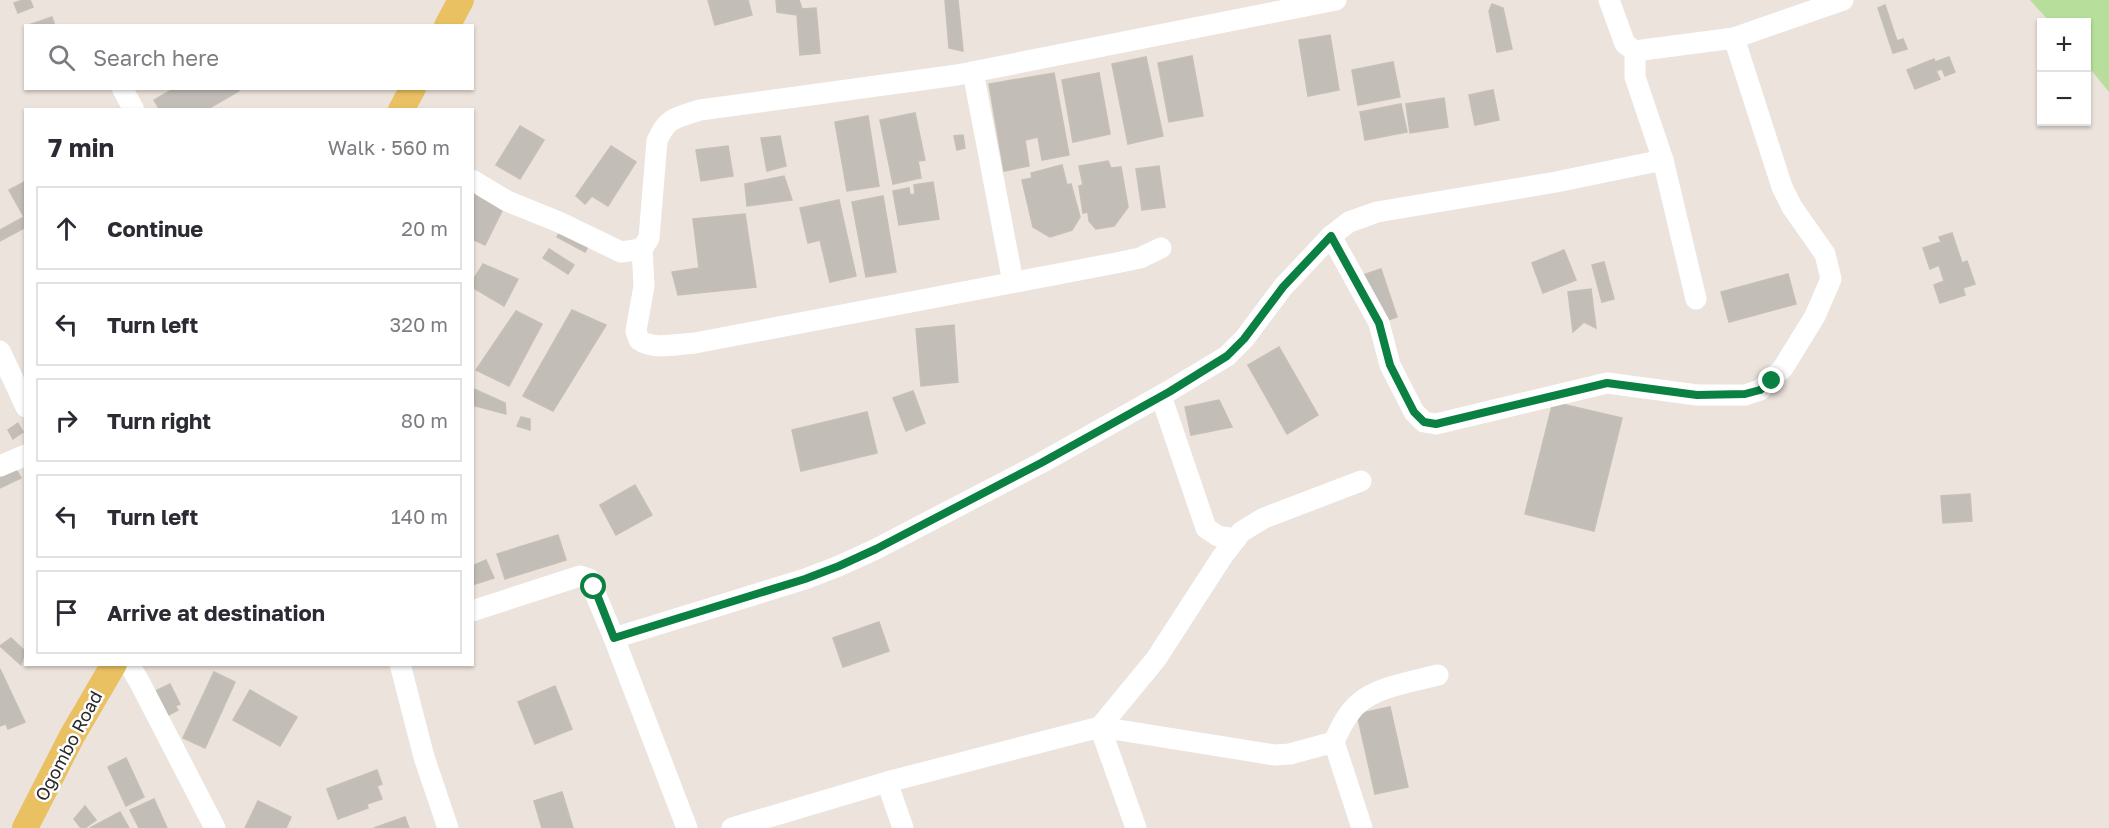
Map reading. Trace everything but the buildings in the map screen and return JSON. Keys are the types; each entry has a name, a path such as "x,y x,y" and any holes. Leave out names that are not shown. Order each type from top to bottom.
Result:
{"main road":[{"path":"448,24 460,0"},
{"path":"402,108 412,90"},
{"name":"Ogombo Road","path":"25,828 72,736 113,666"}],"street":[{"path":"1161,248 1140,258 695,343 645,345 639,340 636,331 644,286 642,249 649,238 657,141 663,127 670,121 700,110 973,72 1336,0"},
{"path":"1609,0 1625,44 1635,51 1734,39 1842,0"},
{"path":"1331,236 1379,323 1390,365 1414,412 1424,422 1436,424 1607,383 1697,395 1745,394 1760,390 1783,368 1815,316 1831,279 1825,254 1792,207 1782,187 1734,39"},
{"path":"1635,51 1635,77 1664,160 1696,299"},
{"path":"973,72 1013,282"},
{"path":"123,90 133,108"},
{"path":"614,638 805,579 839,566 1041,463 1161,396 1227,356 1244,339 1283,287 1331,236 1349,222 1377,212 1556,182 1664,160"},
{"path":"474,181 507,201 559,222 621,252 642,249"},
{"path":"0,351 24,403"},
{"path":"1161,396 1206,528 1218,536 1236,539"},
{"path":"0,466 24,456"},
{"path":"1100,727 1156,659 1241,532 1264,518 1361,482"},
{"path":"474,610 580,576 589,579 687,828"},
{"path":"130,666 215,828"},
{"path":"401,666 424,757 448,828"},
{"path":"1362,828 1334,742 1349,714 1359,702 1376,693 1438,675"},
{"path":"1100,727 1136,828"},
{"path":"732,828 887,782 1100,727 1275,756 1334,742"},
{"path":"887,782 903,828"}],"green space":[{"path":"2030,0 2109,0 2109,92 2091,70 2091,18 2046,18"}],"route":[{"path":"594,587 614,638 805,579 876,549 1041,463 1169,392 1227,356 1244,339 1283,287 1331,236 1379,323 1390,365 1414,412 1424,422 1436,424 1607,383 1697,395 1745,394 1760,390 1772,381"}]}
